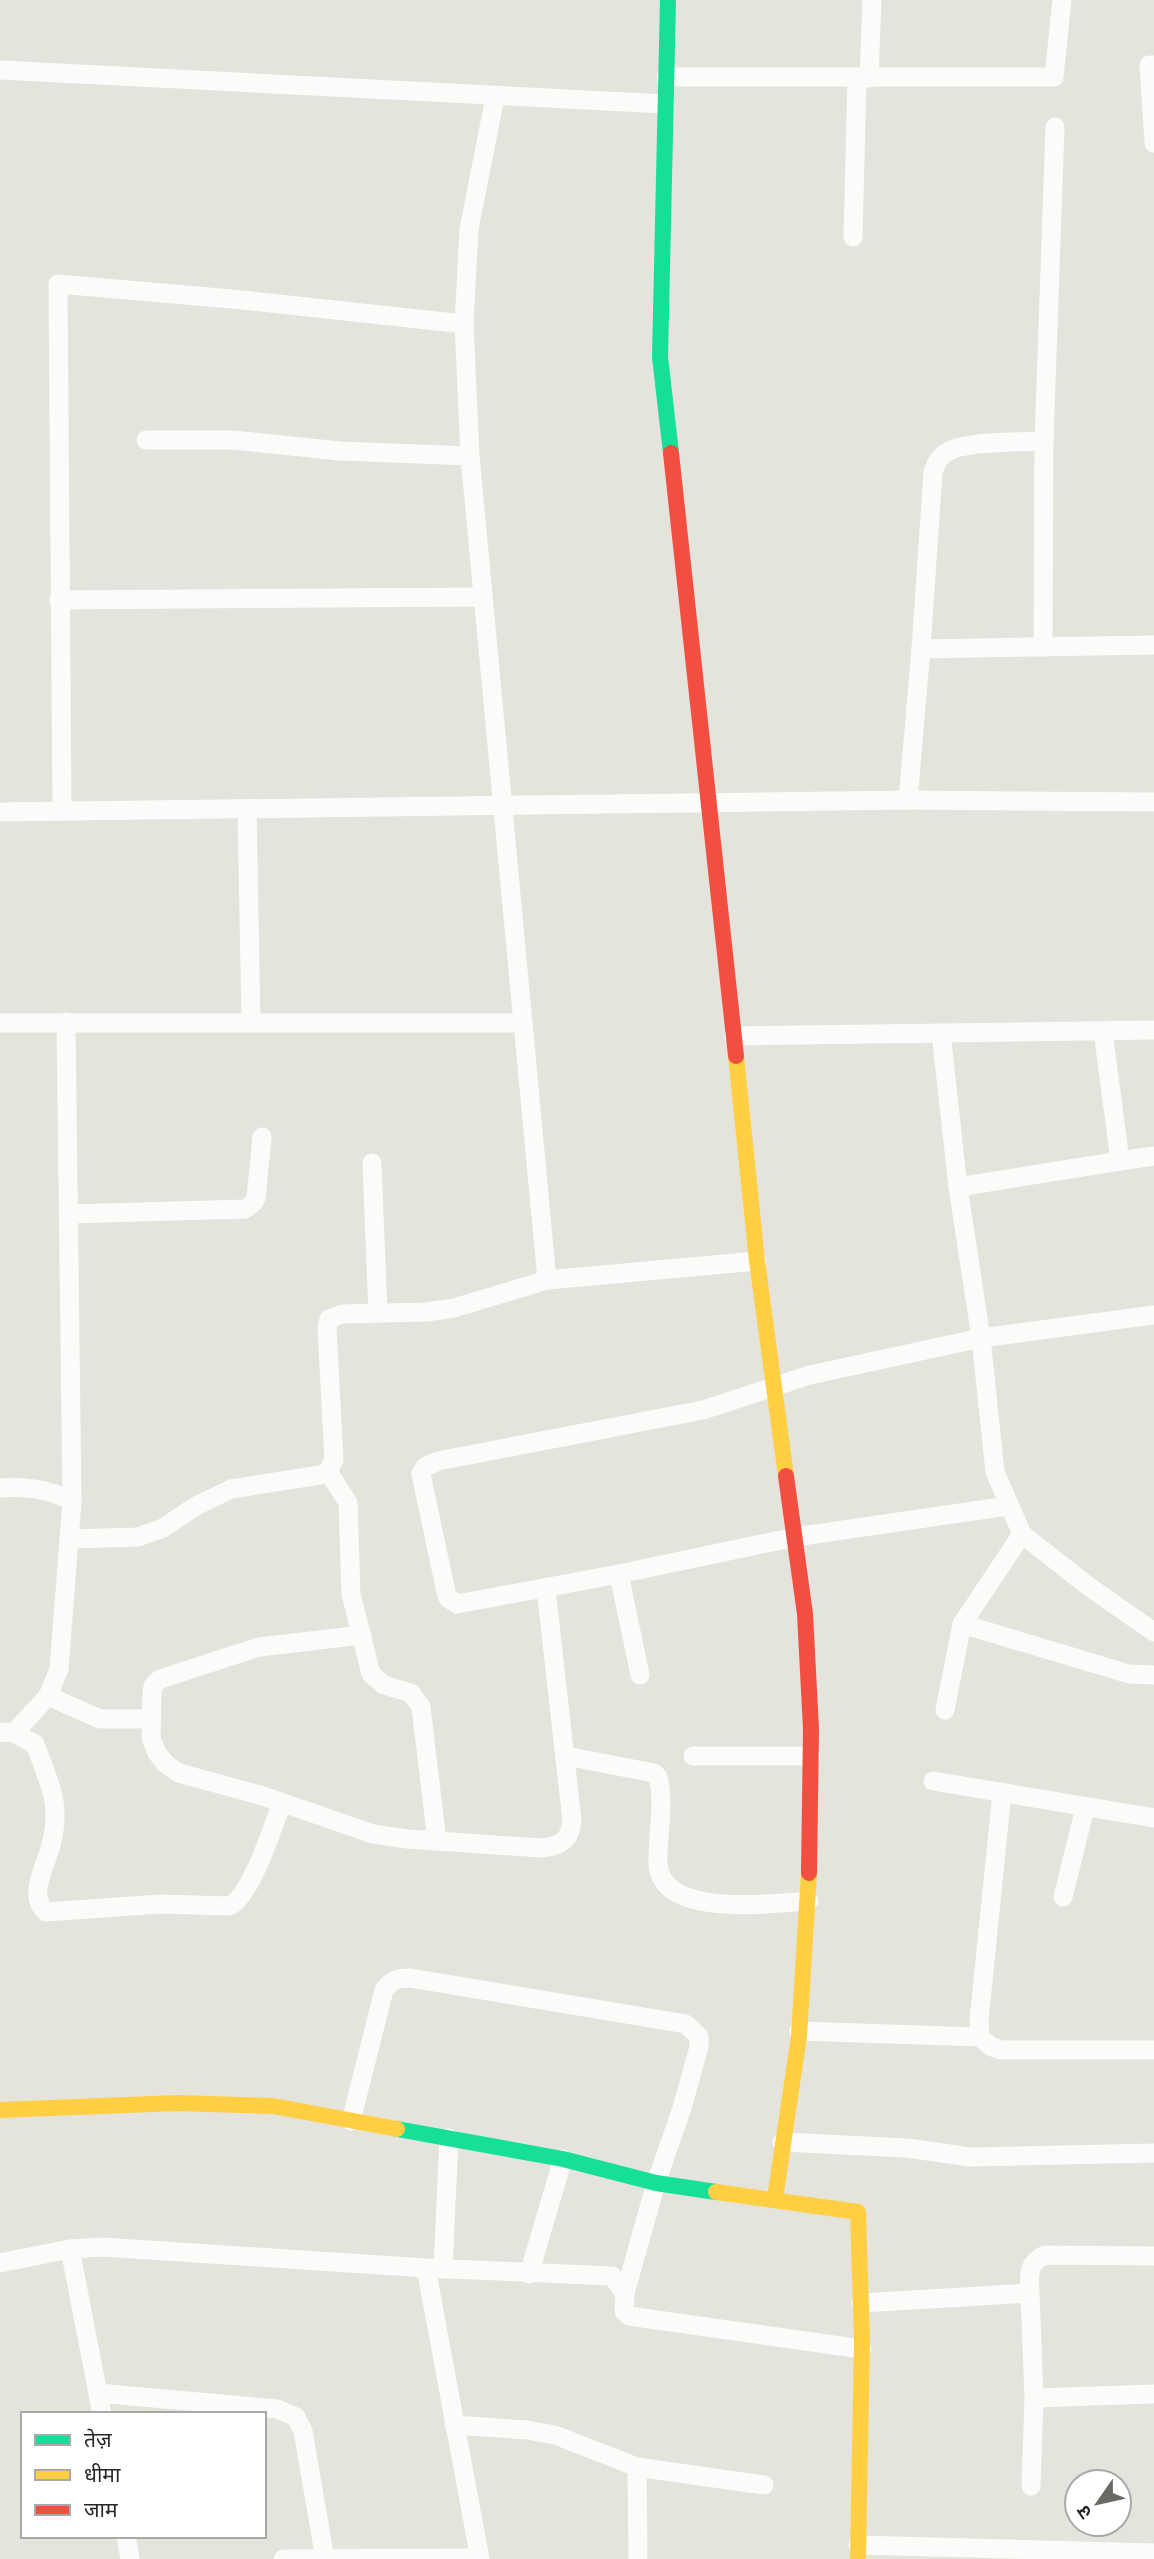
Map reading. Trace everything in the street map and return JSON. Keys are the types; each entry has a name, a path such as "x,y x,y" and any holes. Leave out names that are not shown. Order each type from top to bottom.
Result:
{"street":[{"path":"668,0 660,357 757,1261 805,1614 811,1756 809,1901 799,2031 775,2199"},
{"path":"853,237 863,78 872,0"},
{"path":"666,77 1054,77 1062,0"},
{"path":"1154,65 1149,65 1154,143"},
{"path":"0,70 665,104"},
{"path":"495,97 470,229 464,324 470,456 547,1280"},
{"path":"1042,647 1044,441 1055,127"},
{"path":"62,811 58,285 243,300 464,324"},
{"path":"146,440 233,440 340,451 470,456"},
{"path":"908,800 933,472 936,462 956,448 1044,441"},
{"path":"60,600 483,597"},
{"path":"921,649 1154,645"},
{"path":"0,812 908,800 1154,802"},
{"path":"247,809 251,1022"},
{"path":"66,1022 72,1501 60,1669 48,1696 7,1733 35,1744 55,1802 57,1816 37,1893 41,1907 46,1912 160,1904 230,1906 238,1901 248,1887 282,1802"},
{"path":"0,1023 523,1023"},
{"path":"734,1036 1154,1030"},
{"path":"1103,1031 1120,1161"},
{"path":"941,1033 958,1187 981,1338 995,1472 1021,1534 1088,1586 1154,1632"},
{"path":"68,1214 245,1209 256,1198 262,1137"},
{"path":"958,1187 1154,1156"},
{"path":"372,1163 378,1313"},
{"path":"70,1539 138,1537 163,1528 196,1506 231,1489 320,1475 328,1471 334,1460 328,1323 342,1314 427,1312 454,1308 547,1280 757,1261"},
{"path":"1008,1506 795,1536 465,1604 452,1602 446,1592 421,1474 425,1467 438,1461 703,1410 810,1375 981,1338 1154,1315"},
{"path":"328,1471 348,1503 351,1594 367,1660 376,1680 411,1693 421,1707 437,1841"},
{"path":"0,1488 34,1487 54,1492 72,1501"},
{"path":"945,1710 962,1624 1021,1534"},
{"path":"619,1574 640,1675"},
{"path":"362,1635 259,1647 160,1678 153,1686 151,1738 157,1752 166,1764 179,1773 282,1802 373,1834 541,1848 561,1844 571,1831 572,1821 546,1588"},
{"path":"962,1624 1129,1674 1154,1675"},
{"path":"48,1696 100,1719 152,1718"},
{"path":"566,1756 654,1773 658,1777 658,1864 664,1883 675,1891 707,1902 732,1905 809,1901"},
{"path":"693,1756 811,1756"},
{"path":"933,1781 1154,1818"},
{"path":"980,2038 979,2021 1002,1792"},
{"path":"1063,1898 1085,1808"},
{"path":"351,2120 384,1990 393,1980 410,1978 686,2024 699,2037 699,2047 682,2108 656,2183 625,2293 624,2311 636,2318 862,2349"},
{"path":"799,2031 980,2038 1001,2050 1154,2050"},
{"path":"0,2109 226,2103 273,2106 563,2159 656,2183 858,2211 862,2349 858,2552 1154,2553"},
{"path":"283,2559 480,2559 454,2425 435,2269 449,2138"},
{"path":"782,2142 906,2148 970,2157 1154,2153"},
{"path":"529,2274 563,2159"},
{"path":"0,2263 70,2249 103,2247 435,2269 612,2276 625,2293"},
{"path":"70,2249 102,2412"},
{"path":"1031,2486 1034,2399 1029,2272 1031,2265 1045,2255 1154,2256"},
{"path":"861,2303 1030,2293"},
{"path":"98,2393 277,2409 296,2417 303,2431 325,2559"},
{"path":"1034,2399 1154,2394"},
{"path":"454,2425 527,2430 555,2435 637,2467 764,2485"},
{"path":"637,2467 638,2559"},
{"path":"126,2538 130,2559"}],"traffic: fast":[{"path":"668,0 660,357 671,453"},
{"path":"397,2129 563,2159 656,2183 716,2192"}],"traffic: slow":[{"path":"736,1056 757,1261 786,1476"},
{"path":"775,2199 799,2036 809,1873"},
{"path":"0,2110 178,2103 273,2106 397,2129"},
{"path":"716,2192 858,2212 862,2341 858,2559"}],"traffic: jam":[{"path":"671,453 736,1056"},
{"path":"786,1476 805,1614 811,1729 809,1873"}]}
